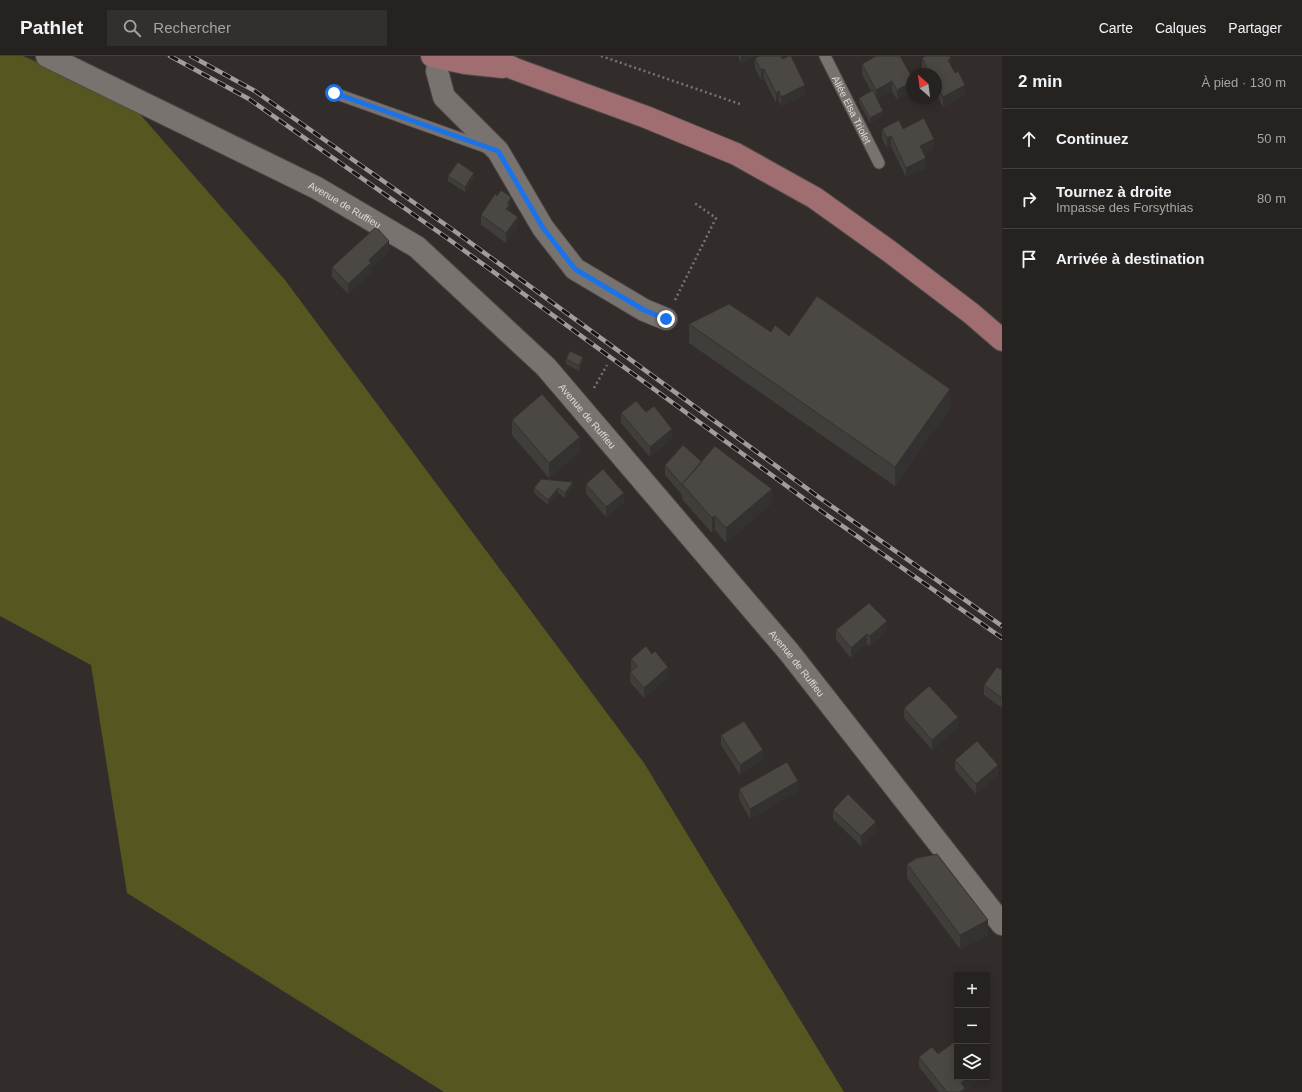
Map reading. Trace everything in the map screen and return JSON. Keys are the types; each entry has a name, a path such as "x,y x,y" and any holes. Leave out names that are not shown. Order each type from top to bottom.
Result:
{"main road":[{"path":"487,56 646,117 736,154 816,198 972,314 1002,340"},
{"path":"437,57 465,63 515,68"}],"street":[{"name":"Avenue de Ruffieu","path":"47,56 317,188 417,247 546,367 790,652 1002,924"},
{"path":"437,57 437,71 444,97 498,151 543,228 575,269 644,310 666,319"}],"lane":[{"name":"Allée Elsa Triolet","path":"824,56 879,163"},
{"path":"334,93 498,151"}],"path":[{"path":"601,56 740,104"},
{"path":"666,319 716,218 693,202"}],"shaded area":[{"path":"0,56 23,56 132,105 285,280 644,763 844,1092 444,1092 127,893 91,665 0,616"}],"building":[{"path":"760,56 781,56 783,59 791,56 805,85 781,97 779,91 776,93 764,69 761,70 755,58"},
{"path":"876,56 900,56 907,68 906,85 897,90 892,81 876,90 862,64"},
{"path":"926,56 949,56 951,58 948,60 955,73 958,71 965,85 943,97 942,68 927,68 922,58"},
{"path":"873,90 883,111 870,118 859,98"},
{"path":"924,118 934,139 920,146 926,158 906,168 891,136 887,138 882,129 899,120 903,129"},
{"path":"458,162 474,173 465,187 448,176"},
{"path":"501,190 511,197 508,203 509,205 506,209 518,217 506,233 481,215 495,194 497,196"},
{"path":"376,227 389,241 369,260 371,263 348,284 332,267"},
{"path":"817,296 950,389 895,467 689,324 729,304 771,332 775,325 789,336"},
{"path":"570,351 583,357 579,366 566,359"},
{"path":"542,394 580,437 549,463 512,420"},
{"path":"636,401 646,412 654,406 672,429 650,447 621,413"},
{"path":"683,445 702,462 682,485 665,465"},
{"path":"715,446 772,489 726,528 715,516 712,518 682,484"},
{"path":"603,469 624,493 606,507 586,484"},
{"path":"541,479 573,482 565,493 558,488 548,500 534,488"},
{"path":"869,603 887,621 870,636 867,634 851,648 836,630"},
{"path":"646,646 652,654 655,651 668,667 644,688 630,672 637,666 631,659"},
{"path":"997,667 1002,670 1002,698 984,685"},
{"path":"929,686 958,717 932,740 904,708"},
{"path":"744,721 763,750 740,765 721,735"},
{"path":"977,741 998,765 976,784 955,760"},
{"path":"787,762 798,781 750,809 739,789"},
{"path":"848,794 876,822 861,836 833,810"},
{"path":"937,854 988,920 960,935 907,864 917,858"},
{"path":"954,1042 954,1080 965,1080 961,1083 965,1088 960,1092 947,1092 919,1057 932,1047 938,1054"}],"railway":[{"path":"170,56 249,99 447,238 814,506 1002,638"},
{"path":"191,56 255,91 453,230 820,498 1002,626"}],"route":[{"path":"334,93 498,151 543,228 575,269 644,310 666,319"}]}
